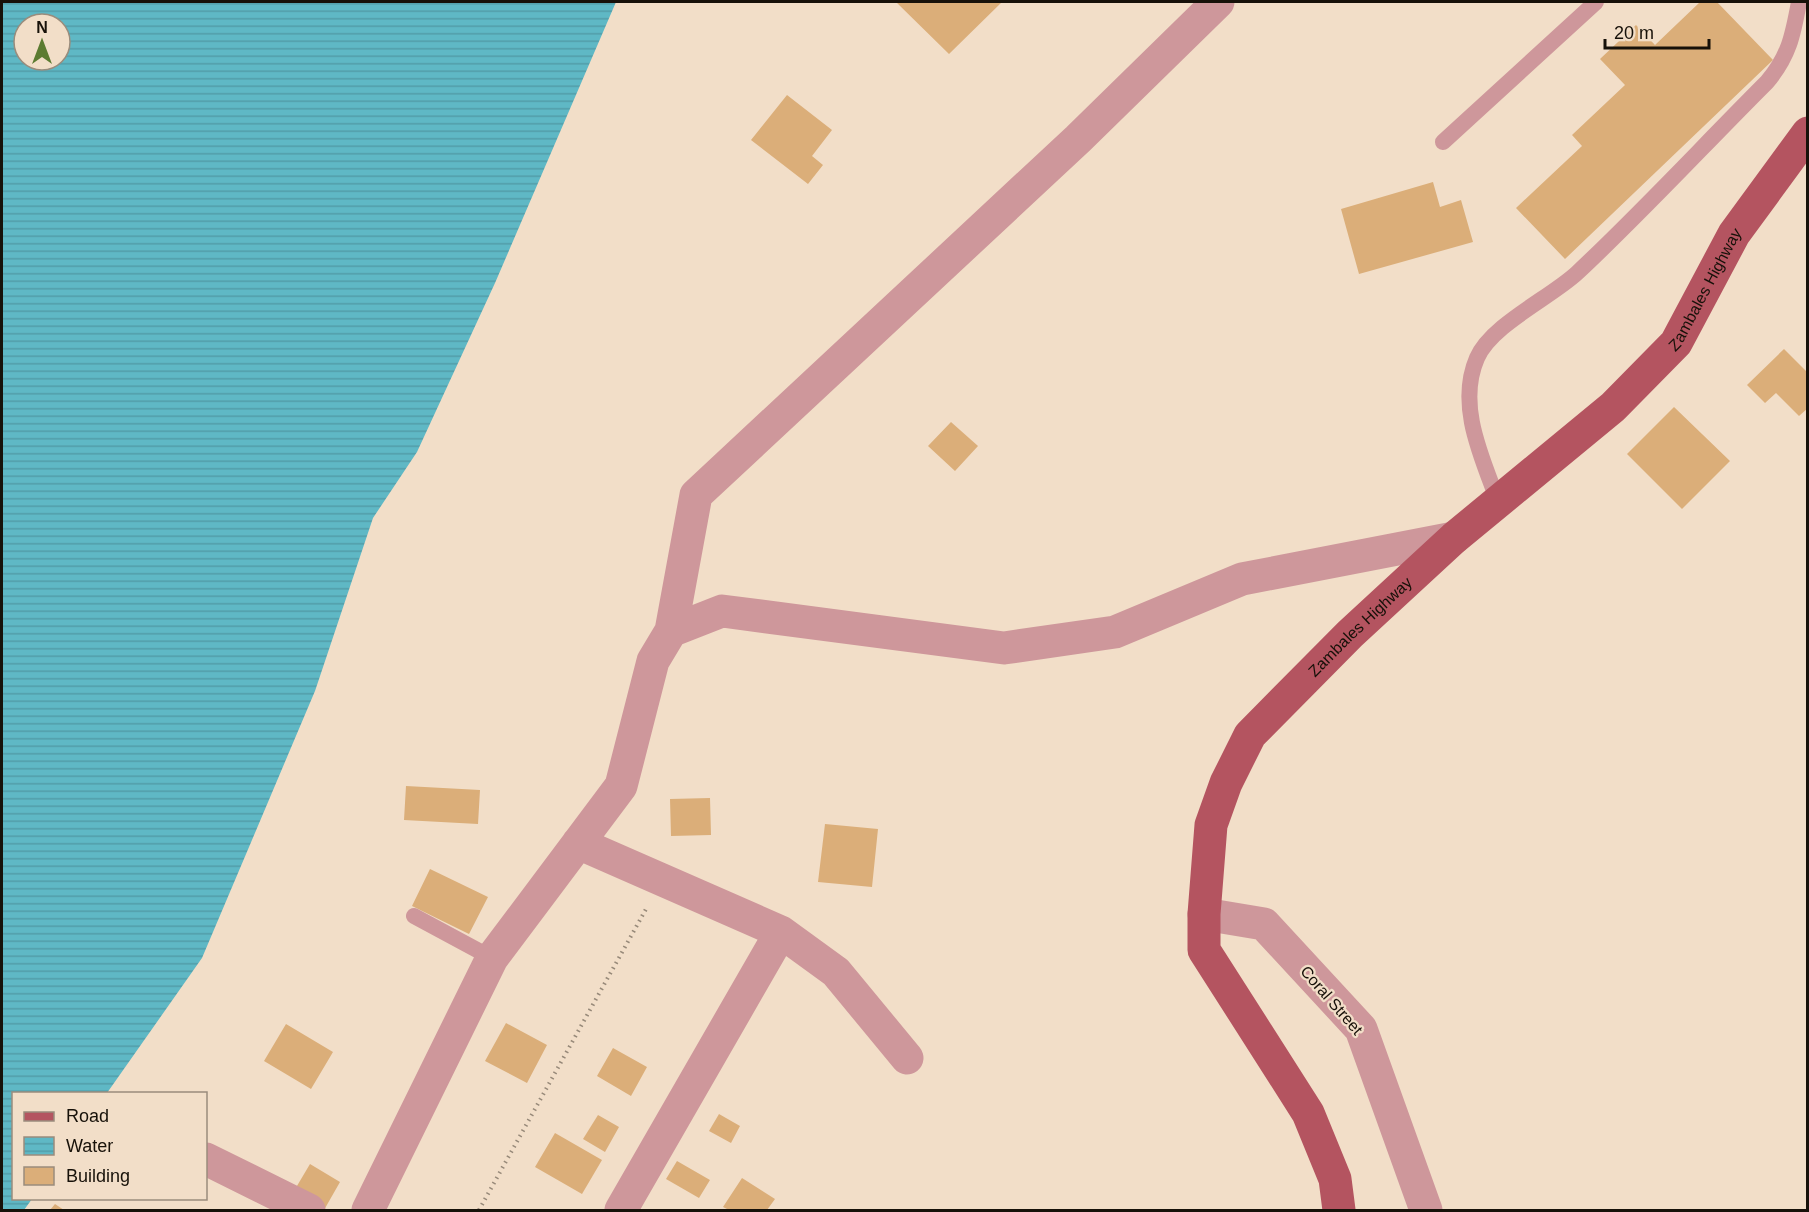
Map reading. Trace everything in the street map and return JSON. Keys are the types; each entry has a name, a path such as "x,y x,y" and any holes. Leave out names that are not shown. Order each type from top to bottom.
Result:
{"main road":[{"name":"Zambales Highway","path":"1339,1210 1335,1179 1308,1113 1204,950 1204,914 1211,825 1226,783 1250,735 1350,634 1454,538 1613,407 1676,343 1734,234 1808,133"}],"street":[{"path":"368,1210 492,958 621,786 653,661 671,631 696,495 1078,139 1218,2"},
{"path":"671,631 722,611 1004,648 1115,632 1242,579 1454,538"},
{"path":"578,843 781,932 836,972 907,1058"},
{"name":"Coral Street","path":"1204,914 1264,924 1362,1029 1426,1210"},
{"path":"621,1210 781,932"},
{"path":"207,1160 309,1210"}],"lane":[{"path":"1443,142 1596,2"},
{"path":"1498,504 1473,431 1471,387 1477,358 1500,330 1575,275 1767,82 1782,64 1792,38 1799,2"},
{"path":"414,916 492,958"}],"path":[{"path":"479,1210 663,879"}],"water":[{"path":"2,2 616,2 495,283 417,452 373,518 315,691 202,958 108,1092 12,1092 12,1200 31,1200 24,1210 2,1210"}],"building":[{"path":"896,2 1002,2 949,54"},
{"path":"1700,2 1717,2 1773,60 1565,259 1516,208 1582,146 1572,135 1625,85 1600,59 1636,25 1655,45"},
{"path":"787,95 832,130 812,156 823,165 808,184 751,140"},
{"path":"1433,182 1440,207 1461,200 1473,242 1359,274 1341,209"},
{"path":"1784,349 1808,373 1808,408 1799,416 1776,393 1765,403 1747,385"},
{"path":"1674,407 1730,461 1682,509 1627,454"},
{"path":"951,422 978,446 955,471 928,446"},
{"path":"406,786 480,790 478,824 404,820"},
{"path":"710,798 711,835 671,836 670,799"},
{"path":"825,824 878,829 872,887 818,882"},
{"path":"430,869 488,897 469,934 412,906"},
{"path":"506,1023 547,1045 527,1083 485,1061"},
{"path":"286,1024 333,1052 311,1089 264,1061"},
{"path":"613,1048 647,1067 631,1096 597,1076"},
{"path":"719,1114 740,1126 731,1143 709,1131"},
{"path":"598,1115 619,1127 605,1152 583,1139"},
{"path":"555,1133 602,1160 582,1194 535,1167"},
{"path":"677,1161 710,1180 699,1198 666,1179"},
{"path":"310,1164 340,1182 324,1210 291,1196"},
{"path":"742,1178 775,1199 767,1210 729,1210 723,1207"},
{"path":"55,1204 64,1210 50,1210"}]}
